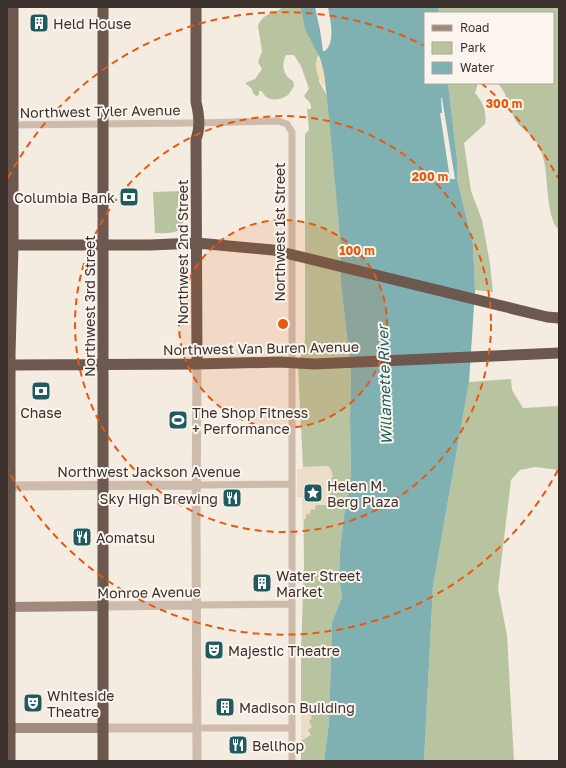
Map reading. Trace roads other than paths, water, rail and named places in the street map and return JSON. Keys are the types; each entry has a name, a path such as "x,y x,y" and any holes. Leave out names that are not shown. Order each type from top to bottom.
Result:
{"highway":[{"path":"10,761 9,486 12,245 10,125 13,7"},
{"name":"Northwest 3rd Street","path":"103,7 103,761"},
{"name":"Northwest 2nd Street","path":"196,7 196,102 199,111 196,123 199,132 196,139 197,364"},
{"path":"12,245 197,244 273,250 547,317 559,318"},
{"name":"Northwest Van Buren Avenue","path":"11,365 197,364 243,362 292,372 314,364 554,353"}],"main road":[{"name":"Monroe Avenue","path":"9,607 103,606"},
{"path":"9,728 103,728"}],"street":[{"name":"Northwest Tyler Avenue","path":"10,125 278,121 287,124"},
{"name":"Northwest 1st Street","path":"287,124 291,129 292,136 292,761"},
{"name":"Northwest 2nd Street","path":"197,364 197,761"},
{"name":"Northwest Jackson Avenue","path":"9,486 292,484"},
{"name":"Monroe Avenue","path":"103,606 292,604"},
{"path":"103,728 291,728"}],"water":[{"name":"Willamette River","path":"301,7 315,7 323,51 325,51 330,42 331,36 331,24 328,7 438,7 438,12 424,12 424,84 448,84 457,159 457,179 473,244 475,290 469,382 433,586 424,761 324,761 329,723 332,623 342,597 339,578 340,550 344,516 351,480 351,373 341,284 341,247 324,73 320,58 305,29"}],"place":[{"name":"Held House","path":"39,23"},
{"name":"Columbia Bank","path":"129,197"},
{"name":"Chase","path":"41,391"},
{"name":"The Shop Fitness + Performance","path":"178,420"},
{"name":"Helen M. Berg Plaza","path":"313,493"},
{"name":"Sky High Brewing","path":"232,498"},
{"name":"Aomatsu","path":"82,537"},
{"name":"Water Street Market","path":"262,583"},
{"name":"Majestic Theatre","path":"214,650"},
{"name":"Whiteside Theatre","path":"33,703"},
{"name":"Madison Building","path":"225,707"},
{"name":"Bellhop","path":"238,745"}]}
